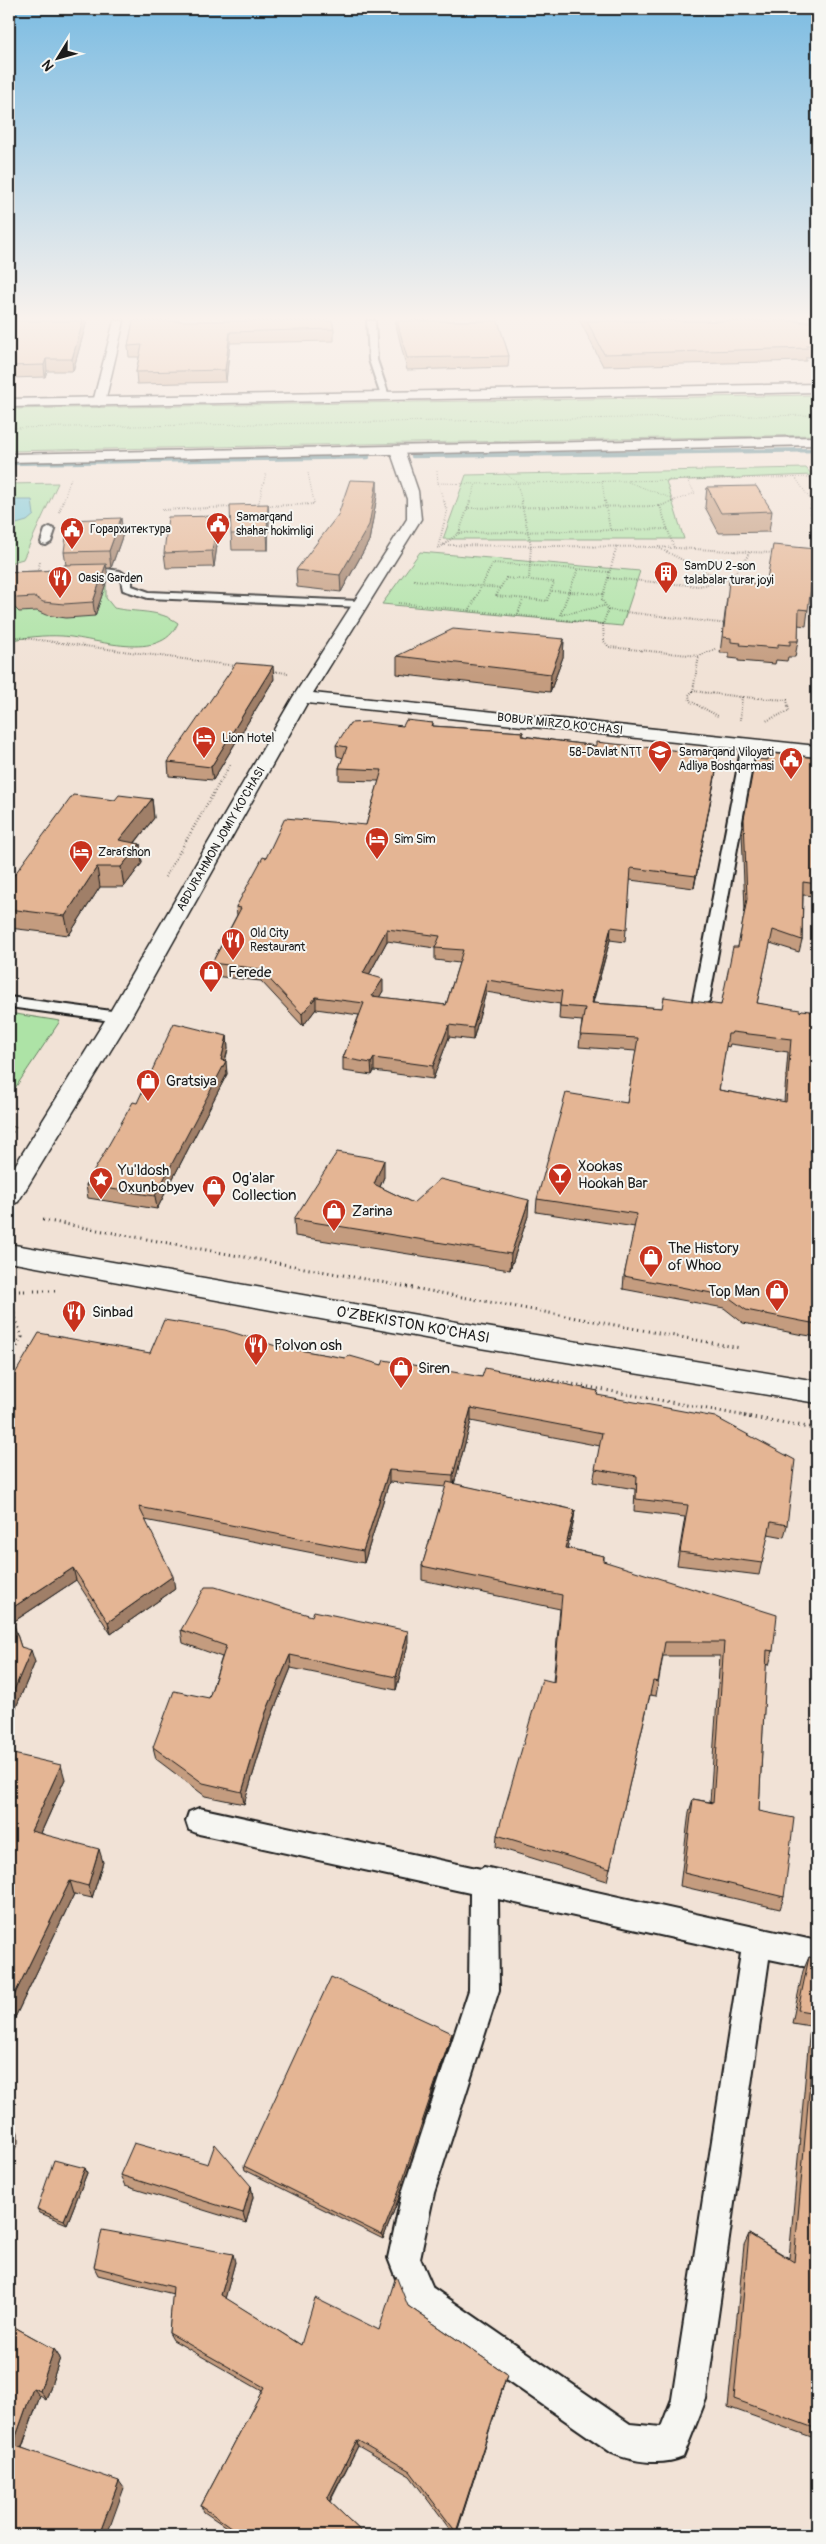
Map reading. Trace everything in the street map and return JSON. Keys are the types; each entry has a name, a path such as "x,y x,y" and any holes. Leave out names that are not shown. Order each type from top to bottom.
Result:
{"main road":[{"path":"9,458 817,442"},
{"name":"ABDURAHMON JOMIY KO'CHASI","path":"9,1196 119,1017 302,697 414,519 416,504 398,462 397,450"},
{"name":"BOBUR MIRZO KO'CHASI","path":"302,697 817,752"},
{"name":"O'ZBEKISTON KO'CHASI","path":"9,1253 470,1335 817,1392"}],"lane":[{"path":"46,542 50,530"},
{"path":"73,573 110,572 120,574 126,579 127,588 148,595 360,604"},
{"path":"701,1001 742,744"},
{"path":"9,1002 119,1017"},
{"path":"199,1821 484,1881 817,1955"},
{"path":"484,1881 484,1990 418,2193 404,2258 421,2300 624,2441 671,2445 689,2399 757,1941"}],"path":[{"path":"438,482 476,484 817,476 812,464"},
{"path":"436,467 438,482 448,510 438,549 459,534 669,529"},
{"path":"257,506 314,504 308,471"},
{"path":"504,472 516,483 523,508 531,545 529,579"},
{"path":"795,477 813,500 810,509 817,534"},
{"path":"255,514 265,478"},
{"path":"467,508 660,506 694,493 687,480"},
{"path":"68,491 70,481"},
{"path":"602,481 610,530"},
{"path":"626,481 676,500"},
{"path":"459,534 476,484"},
{"path":"660,506 674,548"},
{"path":"162,510 238,507"},
{"path":"443,545 657,547 779,554"},
{"path":"618,546 602,594 604,606 608,610 729,624"},
{"path":"657,547 724,581"},
{"path":"608,578 699,586 724,581 740,568 750,552"},
{"path":"469,611 493,563 610,572"},
{"path":"558,620 578,569"},
{"path":"506,578 529,579 554,582 547,601 496,596 506,578"},
{"path":"414,580 501,588"},
{"path":"552,591 602,594"},
{"path":"517,616 523,600"},
{"path":"398,603 603,624"},
{"path":"817,603 814,626 817,626"},
{"path":"560,615 604,606"},
{"path":"608,610 603,624 604,641 609,647 699,656 715,649"},
{"path":"9,636 240,667"},
{"path":"699,656 694,691 689,695 690,701 699,708 724,718"},
{"path":"269,671 315,677"},
{"path":"694,691 787,700 789,711 764,722 759,721"},
{"path":"742,697 740,720 742,744"},
{"path":"732,719 747,721"},
{"path":"43,1220 748,1350"},
{"path":"9,1299 22,1337 9,1362"}],"green space":[{"path":"9,440 579,440 9,451"},
{"path":"806,468 812,475 666,481 684,539 443,539 466,475"},
{"path":"58,483 23,559 9,563 9,484"},
{"path":"420,552 640,571 622,626 382,604"},
{"path":"75,583 106,584 106,598 114,608 155,613 178,623 169,635 157,643 143,646 109,644 62,636 22,638 9,641 9,593"},
{"path":"9,1013 60,1021 9,1097"}],"water":[{"path":"9,500 32,500 34,515 27,521 9,526"}],"building":[{"path":"350,480 377,481 369,525 340,575 296,570 338,515"},
{"path":"756,486 772,511 721,513 707,487"},
{"path":"268,504 267,534 231,534 230,505"},
{"path":"218,516 212,551 164,553 168,517"},
{"path":"121,518 109,551 64,552 68,520"},
{"path":"773,545 816,549 808,610 799,609 798,641 790,641 790,645 778,644 778,648 740,645 741,643 731,642 731,638 723,637 729,581 766,585"},
{"path":"106,564 93,602 64,604 43,602 35,597 17,598 9,591 9,572 63,569 64,565"},
{"path":"453,629 564,639 551,674 397,656"},
{"path":"236,663 273,666 211,767 168,762"},
{"path":"406,720 433,723 432,726 523,732 521,736 596,746 596,742 719,755 696,876 631,868 627,929 611,927 591,1003 662,1008 664,997 721,1005 733,947 738,947 747,899 744,819 755,759 768,760 769,753 817,758 817,884 803,882 802,940 773,930 757,1003 800,1010 800,1012 802,1010 817,1012 817,1324 746,1310 727,1296 624,1276 637,1214 537,1199 566,1093 627,1103 638,1038 580,1035 585,1008 560,1006 562,991 487,980 473,1028 449,1025 433,1066 374,1058 371,1063 343,1058 364,1003 316,997 302,1014 260,969 212,963 241,908 236,907 263,857 266,858 285,818 366,825 382,770 339,768 347,747 336,745 350,723 368,722 403,726","holes":["387,929 440,936 435,948 463,950 446,1005 372,996 383,979 363,973","732,1032 791,1039 786,1102 719,1090 728,1034"]},
{"name":"Zarafshon","path":"73,795 115,800 119,795 152,799 119,840 140,844 121,867 97,867 65,916 9,909 9,882"},
{"path":"174,1023 227,1036 221,1060 226,1061 155,1196 86,1185 133,1102 137,1103"},
{"path":"337,1152 384,1160 374,1184 413,1203 440,1179 529,1200 511,1254 294,1219"},
{"path":"164,1320 225,1330 276,1346 345,1358 350,1356 382,1365 384,1360 482,1377 485,1368 598,1391 597,1395 715,1417 795,1460 787,1525 771,1522 762,1563 680,1552 688,1505 636,1499 637,1476 595,1469 602,1433 471,1408 453,1475 389,1470 363,1551 139,1507 173,1576 108,1622 73,1568 9,1610 9,1384 39,1333 150,1353"},
{"path":"447,1482 575,1510 565,1548 604,1556 603,1561 777,1615 773,1651 767,1650 759,1811 794,1818 784,1897 684,1873 693,1799 713,1803 724,1642 665,1642 658,1682 653,1681 610,1869 497,1835 542,1679 554,1682 562,1595 422,1566"},
{"path":"205,1587 215,1587 312,1616 314,1611 408,1631 396,1677 290,1655 266,1712 242,1792 203,1783 153,1747 174,1691 209,1698 226,1646 181,1630"},
{"path":"9,1610 21,1647 31,1650 9,1702"},
{"path":"9,1753 61,1765 31,1831 99,1849 88,1886 70,1881 9,2006"},
{"path":"809,1957 817,1959 817,2429 734,2399 749,2234 794,2262 816,2013 798,2010"},
{"path":"331,1977 452,2033 399,2191 382,2235 244,2166"},
{"path":"9,2121 14,2125 14,2134 9,2143"},
{"path":"134,2143 208,2164 215,2144 251,2186 243,2213 120,2175"},
{"path":"54,2160 85,2168 64,2220 37,2209"},
{"path":"102,2230 233,2254 221,2295 301,2345 315,2298 379,2330 396,2276 408,2306 507,2374 456,2532 410,2471 357,2440 327,2499 365,2535 242,2535 201,2506 264,2387 169,2333 173,2287 94,2267"},
{"path":"9,2324 54,2349 40,2391 33,2388 13,2445 119,2481 99,2535 9,2535"}],"waterway":[{"path":"413,456 817,450"},
{"path":"9,463 368,457"}],"place":[{"name":"Samarqand shahar hokimligi","path":"218,545"},
{"name":"Горархитектура","path":"72,550"},
{"name":"SamDU 2-son talabalar turar joyi","path":"666,594"},
{"name":"Oasis Garden","path":"60,599"},
{"name":"Lion Hotel","path":"204,759"},
{"name":"58-Davlat NTT","path":"660,773"},
{"name":"Samarqand Viloyati Adliya Boshqarmasi","path":"791,780"},
{"name":"Sim Sim","path":"377,860"},
{"name":"Zarafshon","path":"81,873"},
{"name":"Old City Restaurant","path":"233,961"},
{"name":"Ferede","path":"211,993"},
{"name":"Gratsiya","path":"148,1102"},
{"name":"Xookas Hookah Bar","path":"560,1196"},
{"name":"Yu'ldosh Oxunbobyev","path":"101,1200"},
{"name":"Og'alar Collection","path":"214,1208"},
{"name":"Zarina","path":"334,1232"},
{"name":"The History of Whoo","path":"651,1278"},
{"name":"Top Man","path":"777,1312"},
{"name":"Sinbad","path":"74,1333"},
{"name":"Polvon osh","path":"256,1366"},
{"name":"Siren","path":"401,1389"}]}
